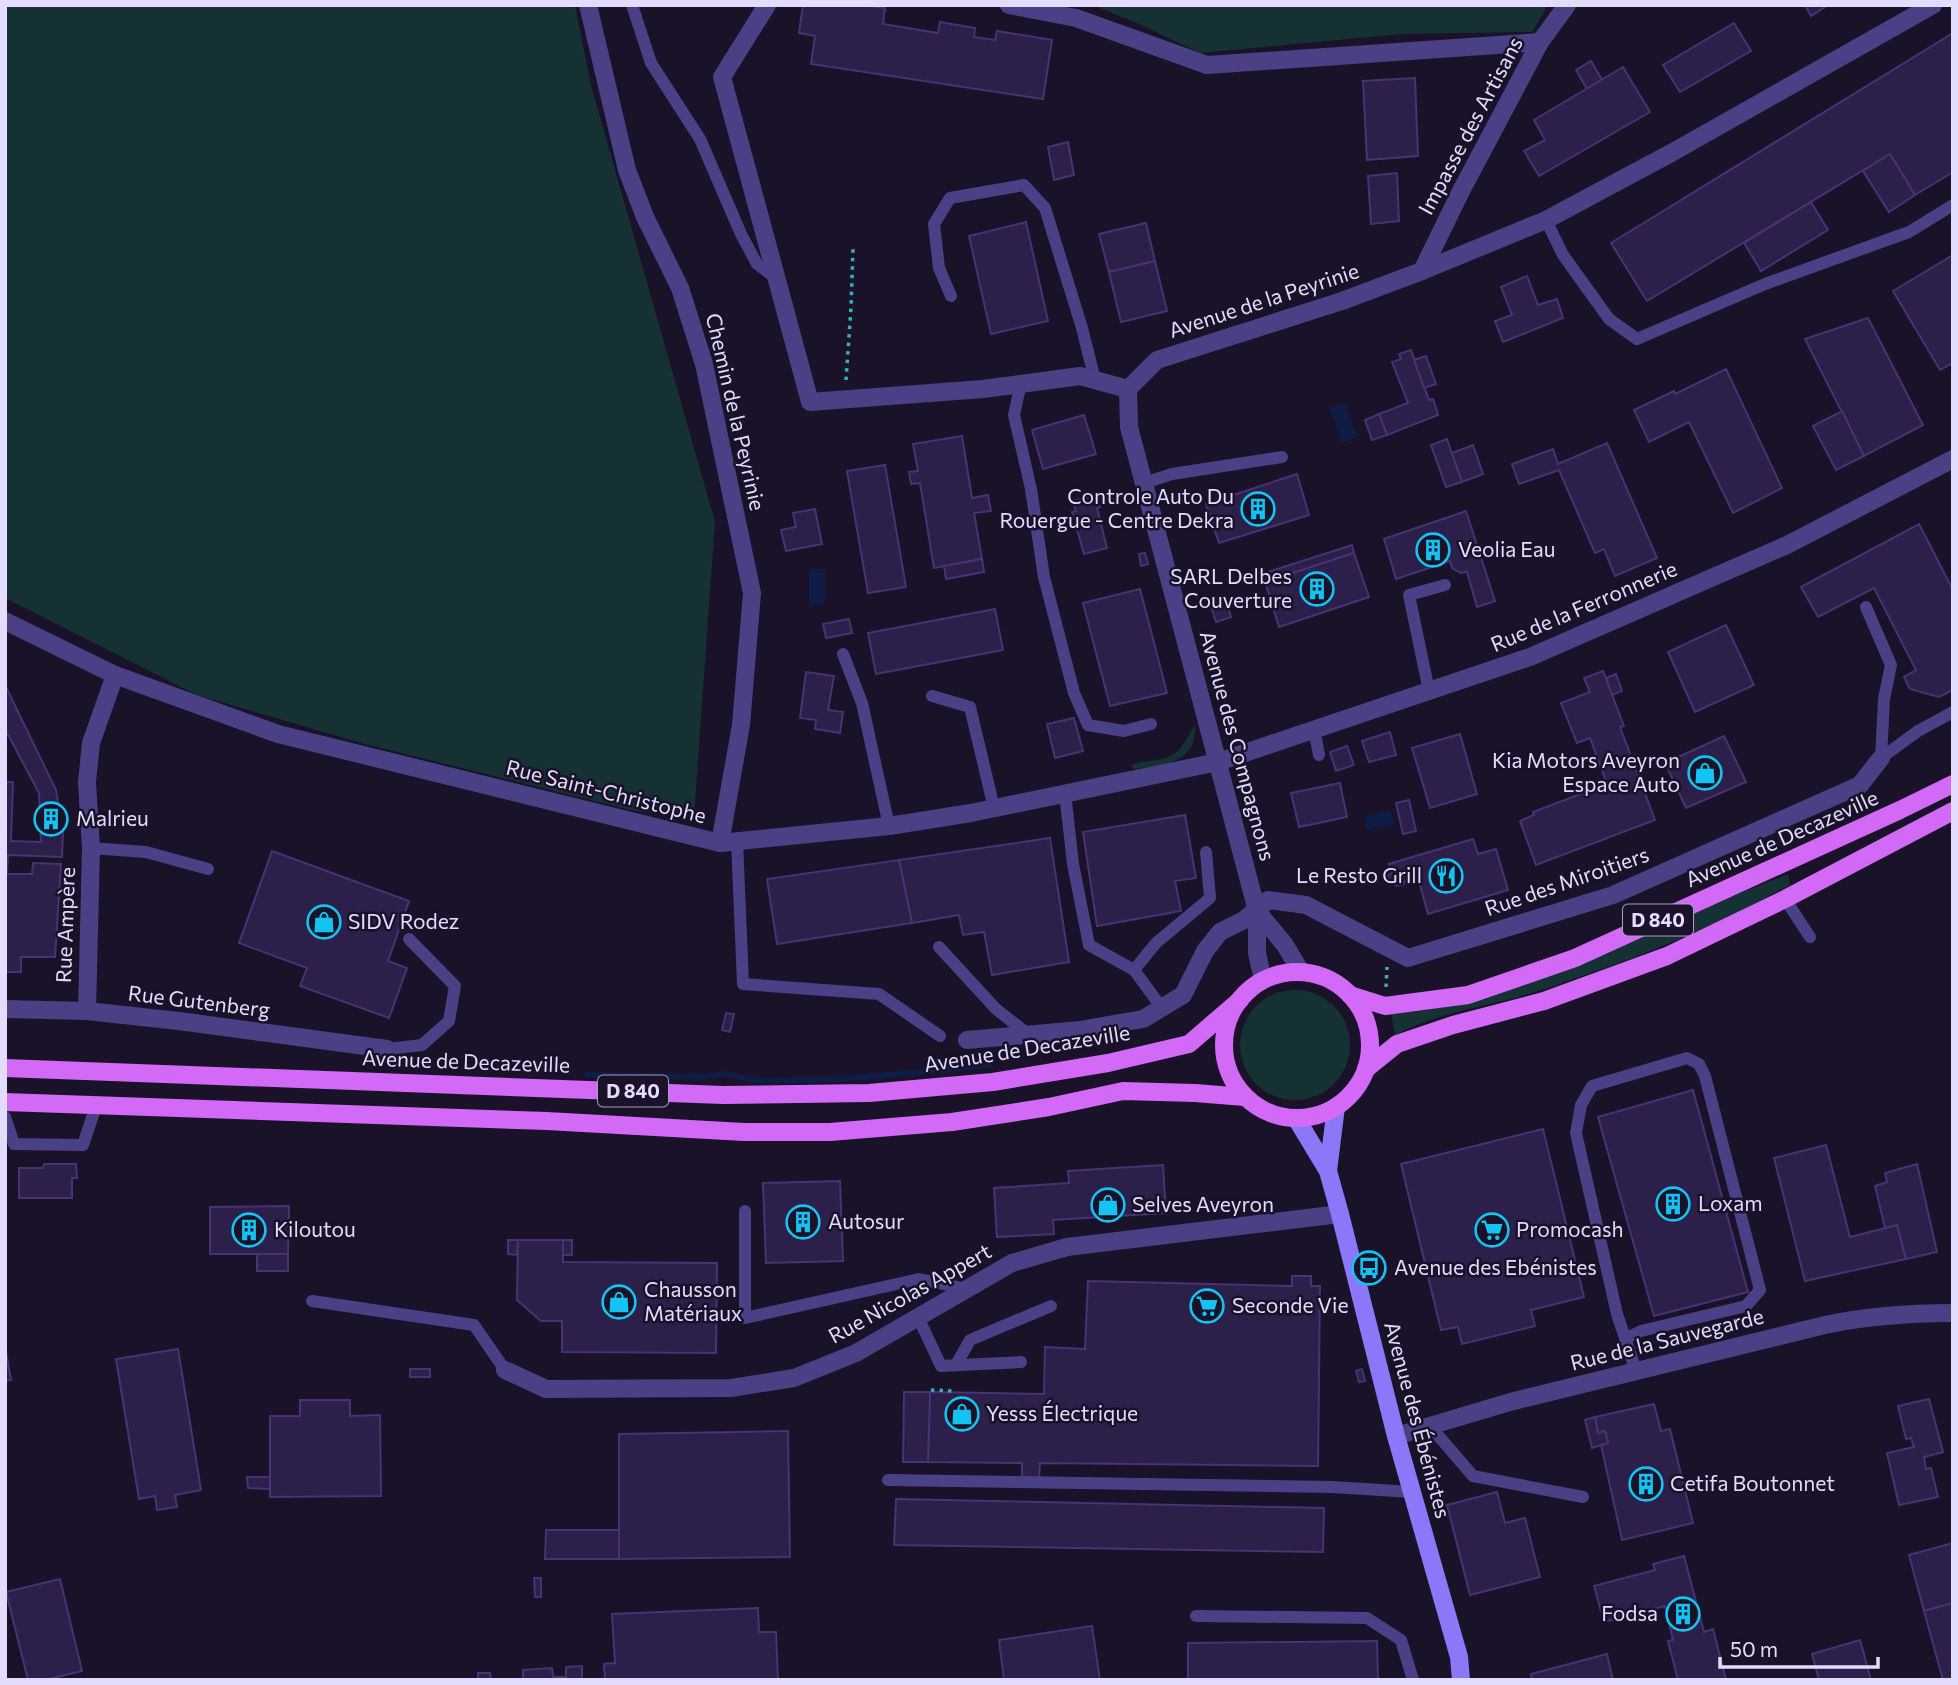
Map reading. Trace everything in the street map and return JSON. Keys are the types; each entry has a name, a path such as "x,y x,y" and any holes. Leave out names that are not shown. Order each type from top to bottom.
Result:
{"main road":[{"name":"Avenue de Decazeville","path":"1350,995 1385,1006 1468,995 1575,958 1953,784"},
{"name":"D 840","path":"1366,1069 1398,1044 1544,1001 1667,956 1785,899 1953,811"},
{"path":"1288,972 1301,972 1328,979 1350,995 1358,1005 1368,1030 1369,1056 1366,1069 1354,1090 1336,1107 1317,1115 1282,1117 1256,1106 1236,1087 1230,1075 1224,1049 1227,1023 1232,1011 1254,985 1288,972"},
{"name":"Avenue de Decazeville","path":"5,1069 723,1095 869,1093 993,1082 1108,1063 1189,1044 1240,1000"},
{"name":"D 840","path":"5,1102 547,1121 744,1132 830,1132 952,1122 1049,1107 1123,1091 1245,1097"}],"street":[{"name":"Chemin de la Peyrinie","path":"588,5 627,170 645,218 680,288 705,364 752,593 728,842"},
{"path":"767,5 722,77 810,402 983,388 1080,376 1128,389"},
{"path":"1009,5 1076,18 1207,65 1540,42"},
{"name":"Impasse des Artisans","path":"1422,271 1540,42 1567,5"},
{"name":"Avenue de la Peyrinie","path":"1128,389 1157,360 1342,301 1546,220 1673,152 1933,5"},
{"name":"Avenue des Compagnons","path":"1128,389 1129,427 1257,911 1257,953 1263,980"},
{"name":"Rue de la Ferronnerie","path":"1218,762 1530,657 1787,545 1953,459"},
{"name":"Rue Saint-Christophe","path":"5,621 115,676 278,734 728,842 889,826 994,808 1218,762"},
{"name":"Rue Ampère","path":"87,1012 91,848 87,782 90,743 115,676"},
{"name":"Rue des Miroitiers","path":"1257,911 1268,900 1306,905 1408,958 1613,895 1860,785 1881,758"},
{"path":"967,1040 1080,1030 1143,1019 1182,995 1205,951 1220,932 1257,911"},
{"name":"Avenue des Compagnons","path":"1257,911 1285,945 1301,972"},
{"name":"Rue Gutenberg","path":"5,1009 87,1012 179,1021 387,1049"},
{"name":"Avenue des Ébénistes","path":"1328,1171 1336,1107"},
{"name":"Avenue des Ébénistes","path":"1296,1118 1328,1171 1396,1436 1459,1657 1461,1680"},
{"name":"Rue Nicolas Appert","path":"505,1370 546,1389 731,1388 794,1378 856,1353 1012,1263 1067,1247 1340,1214"},
{"name":"Rue de la Sauvegarde","path":"1396,1436 1510,1402 1857,1318 1953,1313"}],"lane":[{"path":"632,5 651,63 700,139 741,234 757,264 776,278"},
{"path":"951,296 939,268 934,224 950,198 1024,185 1045,208 1095,380"},
{"path":"1546,220 1563,255 1609,319 1637,339 1765,284 1909,232 1953,205"},
{"path":"1021,383 1014,415 1031,489 1044,578 1074,693 1088,726 1124,731 1151,724"},
{"path":"1144,483 1172,474 1282,457"},
{"path":"1429,691 1409,595 1445,585"},
{"path":"1866,607 1892,665 1884,699 1881,758"},
{"path":"843,654 862,703 889,826"},
{"path":"932,696 970,707 994,808"},
{"path":"1881,758 1918,731 1953,712"},
{"path":"1314,729 1320,755"},
{"path":"1065,793 1073,864 1089,945 1134,970 1161,1008"},
{"path":"728,842 743,984 879,994 940,1037"},
{"path":"91,848 146,852 208,869"},
{"path":"1134,970 1156,943 1210,898 1206,852"},
{"path":"1785,899 1810,937"},
{"path":"387,1049 422,1045 449,1021 455,986 409,939"},
{"path":"939,947 996,1009 1029,1035"},
{"path":"1625,1339 1641,1331 1746,1306 1760,1290 1705,1076 1699,1064 1687,1058 1592,1086 1581,1105 1576,1133 1617,1314 1625,1339 1636,1371"},
{"path":"5,1116 14,1143 83,1145 96,1106"},
{"path":"745,1210 745,1318 919,1279 967,1289"},
{"path":"312,1301 474,1325 505,1370"},
{"path":"956,1365 970,1340 1051,1306"},
{"path":"918,1317 941,1366 1021,1362"},
{"path":"1430,1426 1473,1476 1583,1497"},
{"path":"888,1480 1318,1487 1412,1492"},
{"path":"1196,1616 1367,1618 1401,1640 1413,1680"}],"path":[{"path":"845,399 852,308 853,249"},
{"path":"1385,993 1387,960"},
{"path":"931,1390 954,1390"}],"green space":[{"path":"5,5 575,5 591,85 715,522 694,816 635,811 361,743 197,695 5,598"},
{"path":"1092,5 1548,5 1532,32 1402,34 1200,53"},
{"path":"1195,724 1193,742 1183,756 1168,763 1133,769 1132,764 1164,758 1177,752"},
{"path":"1788,874 1790,885 1727,918 1674,941 1561,983 1429,1020 1395,1035 1391,1013 1462,1003"},
{"path":"1295,990 1316,994 1334,1006 1346,1024 1350,1045 1346,1066 1334,1084 1316,1096 1295,1100 1274,1096 1256,1084 1244,1066 1240,1045 1244,1024 1256,1006 1274,994"}],"water":[{"path":"1345,403 1358,437 1342,443 1329,408"},
{"path":"809,569 826,569 825,604 809,604"},
{"path":"1391,810 1395,824 1367,830 1364,817"}],"building":[{"path":"803,5 864,5 885,8 883,24 938,33 940,22 975,28 974,37 995,40 997,31 1052,40 1043,99 811,64 815,36 799,33"},
{"path":"1805,5 1828,5 1811,16"},
{"path":"1734,23 1751,51 1680,92 1663,65"},
{"path":"1953,33 1953,172 1915,195 1890,154 1647,301 1611,243"},
{"path":"1591,61 1602,80 1587,89 1576,70"},
{"path":"1623,67 1650,112 1539,176 1524,151 1545,140 1534,120"},
{"path":"1415,78 1418,156 1367,160 1363,81"},
{"path":"1068,142 1074,175 1054,180 1048,147"},
{"path":"1890,154 1915,195 1889,212 1863,171"},
{"path":"1397,173 1399,221 1371,224 1368,176"},
{"path":"1811,202 1828,230 1761,271 1744,243"},
{"path":"1026,222 1048,321 991,334 969,236"},
{"path":"1146,223 1155,261 1109,272 1099,234"},
{"path":"1953,255 1953,363 1940,370 1893,291"},
{"path":"1155,261 1167,311 1121,322 1109,272"},
{"path":"1527,276 1538,305 1557,299 1563,318 1503,342 1495,321 1512,315 1501,287"},
{"path":"1868,318 1923,425 1864,456 1805,339"},
{"path":"1411,350 1429,400 1433,399 1438,415 1387,435 1379,414 1408,403 1392,362 1401,359 1399,354"},
{"path":"1426,356 1436,384 1424,388 1414,360"},
{"path":"1726,369 1782,488 1733,513 1689,422 1649,442 1634,410"},
{"path":"1842,411 1864,456 1836,470 1813,426"},
{"path":"1379,414 1387,435 1372,440 1365,420"},
{"path":"1084,415 1096,454 1043,469 1032,430"},
{"path":"962,436 972,498 988,495 991,511 974,513 982,559 934,568 920,483 911,484 909,472 918,471 913,444"},
{"path":"1447,439 1462,482 1446,487 1431,445"},
{"path":"1607,443 1657,558 1615,576 1604,549 1595,553 1559,470 1519,484 1512,464 1553,449 1558,464"},
{"path":"1473,445 1483,474 1462,482 1452,453"},
{"path":"885,465 906,587 868,593 847,471"},
{"name":"Controle Auto Du Rouergue - Centre Dekra","path":"1297,474 1309,515 1219,543 1206,504"},
{"path":"1097,495 1100,507 1097,508 1107,548 1084,554 1072,512 1076,511 1073,501"},
{"path":"815,509 822,544 786,551 781,530 796,527 793,513"},
{"name":"Veolia Eau","path":"1466,511 1495,601 1477,607 1467,572 1461,573 1452,568 1450,561 1396,579 1384,539"},
{"path":"1919,524 1953,590 1953,690 1939,697 1910,689 1904,677 1916,670 1874,588 1818,617 1801,587"},
{"path":"1352,545 1354,553 1265,582 1262,574"},
{"path":"1145,553 1148,564 1141,566 1139,554"},
{"name":"SARL Delbes Couverture","path":"1354,553 1369,597 1279,627 1265,582"},
{"path":"982,559 984,572 946,579 944,566"},
{"path":"1140,589 1167,693 1110,706 1083,603"},
{"path":"1225,598 1231,617 1216,622 1210,603"},
{"path":"995,609 1003,650 876,674 868,633"},
{"path":"849,619 852,633 826,638 823,624"},
{"path":"1726,625 1754,685 1695,712 1668,652"},
{"path":"1603,671 1624,726 1620,727 1655,820 1536,865 1520,821 1534,815 1533,812 1607,784 1590,738 1577,743 1561,703 1590,692 1584,678"},
{"path":"806,672 834,676 828,710 843,712 840,733 815,729 816,720 800,718"},
{"path":"1616,674 1622,691 1612,695 1606,678"},
{"name":"Malrieu","path":"5,685 56,790 63,830 62,857 8,855 7,874 32,874 33,863 61,864 55,957 21,957 21,972 5,972 5,782 13,782 11,841 41,842 39,793 5,729"},
{"path":"1074,718 1083,751 1055,758 1047,724"},
{"path":"1390,732 1396,755 1369,762 1362,741"},
{"path":"1460,734 1477,794 1430,808 1412,748"},
{"name":"Kia Motors Aveyron Espace Auto","path":"1724,736 1746,782 1686,808 1665,763"},
{"path":"1347,746 1354,765 1336,771 1330,752"},
{"path":"1340,783 1347,817 1299,827 1291,793"},
{"path":"1409,800 1416,831 1403,834 1396,803"},
{"path":"1185,815 1196,878 1175,881 1181,911 1097,926 1083,832"},
{"path":"1050,838 1069,962 992,975 984,932 963,935 959,915 912,923 899,860"},
{"name":"Le Resto Grill","path":"1473,839 1478,854 1496,849 1508,890 1428,914 1418,878 1397,886 1389,881 1388,875 1392,873 1389,864"},
{"name":"SIDV Rodez","path":"272,851 409,901 388,961 407,968 389,1018 300,986 307,968 239,943"},
{"path":"899,860 912,923 777,944 767,879"},
{"path":"726,1013 734,1014 730,1032 722,1030"},
{"name":"Loxam","path":"1693,1090 1748,1292 1654,1316 1598,1117"},
{"name":"Promocash","path":"1543,1129 1584,1297 1531,1310 1535,1326 1462,1344 1458,1327 1441,1330 1401,1164"},
{"path":"1826,1145 1850,1237 1897,1225 1906,1259 1805,1281 1774,1158"},
{"path":"44,1164 76,1164 77,1178 72,1178 72,1198 19,1198 19,1168 43,1168"},
{"path":"1917,1164 1937,1252 1906,1259 1897,1225 1885,1228 1875,1186 1887,1182 1885,1173"},
{"path":"1163,1165 1166,1213 1053,1220 1054,1234 997,1237 994,1188 1069,1183 1068,1171"},
{"name":"Autosur","path":"840,1181 843,1261 766,1263 763,1183"},
{"name":"Kiloutou","path":"289,1206 288,1254 210,1254 210,1207"},
{"path":"508,1240 518,1240 517,1255 508,1254"},
{"path":"518,1240 563,1240 563,1262 717,1263 716,1353 562,1352 562,1321 541,1321 517,1300"},
{"path":"563,1240 572,1240 572,1255 563,1255"},
{"path":"257,1254 288,1254 288,1271 257,1271"},
{"path":"1292,1276 1311,1276 1311,1286 1320,1286 1318,1466 1040,1463 1039,1478 1022,1478 1022,1463 928,1462 930,1392 1044,1394 1045,1347 1085,1349 1088,1281 1292,1286"},
{"path":"5,1346 11,1380 5,1381"},
{"path":"178,1349 201,1490 175,1495 177,1507 157,1510 155,1496 139,1499 116,1359"},
{"path":"410,1369 430,1369 430,1377 410,1377"},
{"path":"1362,1369 1365,1381 1359,1382 1356,1371"},
{"path":"904,1392 930,1392 928,1462 903,1462"},
{"path":"1929,1399 1943,1452 1924,1457 1926,1469 1931,1468 1938,1497 1899,1505 1887,1453 1914,1447 1911,1438 1906,1439 1898,1406"},
{"path":"300,1400 350,1400 350,1416 380,1415 381,1496 270,1497 270,1416 300,1416"},
{"name":"Cetifa Boutonnet","path":"1654,1404 1661,1431 1670,1429 1693,1523 1622,1540 1601,1445 1608,1443 1605,1431 1598,1433 1595,1417"},
{"path":"1595,1417 1598,1433 1605,1431 1608,1443 1592,1448 1585,1420"},
{"path":"788,1431 790,1557 619,1559 619,1434"},
{"path":"247,1477 270,1477 270,1489 248,1488"},
{"path":"1497,1492 1505,1523 1525,1518 1540,1577 1470,1595 1447,1505"},
{"path":"896,1499 1324,1508 1323,1552 894,1545"},
{"path":"546,1530 619,1530 619,1559 545,1559"},
{"path":"1953,1543 1953,1603 1924,1611 1909,1555"},
{"name":"Fodsa","path":"1684,1556 1704,1632 1713,1629 1726,1680 1678,1680 1668,1641 1673,1640 1665,1606 1604,1622 1594,1586 1655,1570 1653,1564"},
{"path":"534,1578 541,1578 541,1597 535,1597"},
{"path":"60,1579 82,1671 45,1680 28,1680 6,1592"},
{"path":"1953,1603 1953,1680 1943,1680 1924,1611"},
{"path":"758,1608 759,1632 776,1632 778,1680 605,1680 604,1664 615,1663 612,1614"},
{"path":"1092,1626 1100,1680 1004,1680 999,1640"},
{"path":"1860,1640 1871,1680 1819,1680 1812,1654"},
{"path":"1377,1641 1378,1680 1188,1680 1188,1643"},
{"name":"Fodsa","path":"1607,1654 1613,1680 1532,1680 1531,1674"},
{"path":"582,1666 582,1680 523,1680 523,1670 552,1668 553,1677 566,1677 566,1667"},
{"path":"478,1673 490,1673 491,1680 478,1680"}],"waterway":[{"path":"587,1075 702,1077 724,1074 761,1081 836,1079 989,1065"}],"place":[{"name":"Controle Auto Du Rouergue - Centre Dekra","path":"1258,509"},
{"name":"Veolia Eau","path":"1433,550"},
{"name":"SARL Delbes Couverture","path":"1317,589"},
{"name":"Kia Motors Aveyron Espace Auto","path":"1705,773"},
{"name":"Malrieu","path":"51,819"},
{"name":"Le Resto Grill","path":"1446,876"},
{"name":"SIDV Rodez","path":"324,922"},
{"name":"Loxam","path":"1673,1204"},
{"name":"Selves Aveyron","path":"1108,1205"},
{"name":"Autosur","path":"803,1222"},
{"name":"Kiloutou","path":"249,1230"},
{"name":"Promocash","path":"1492,1230"},
{"name":"Avenue des Ebénistes","path":"1369,1268"},
{"name":"Chausson Matériaux","path":"619,1302"},
{"name":"Seconde Vie","path":"1207,1306"},
{"name":"Yesss Électrique","path":"962,1414"},
{"name":"Cetifa Boutonnet","path":"1646,1484"},
{"name":"Fodsa","path":"1683,1614"}]}
